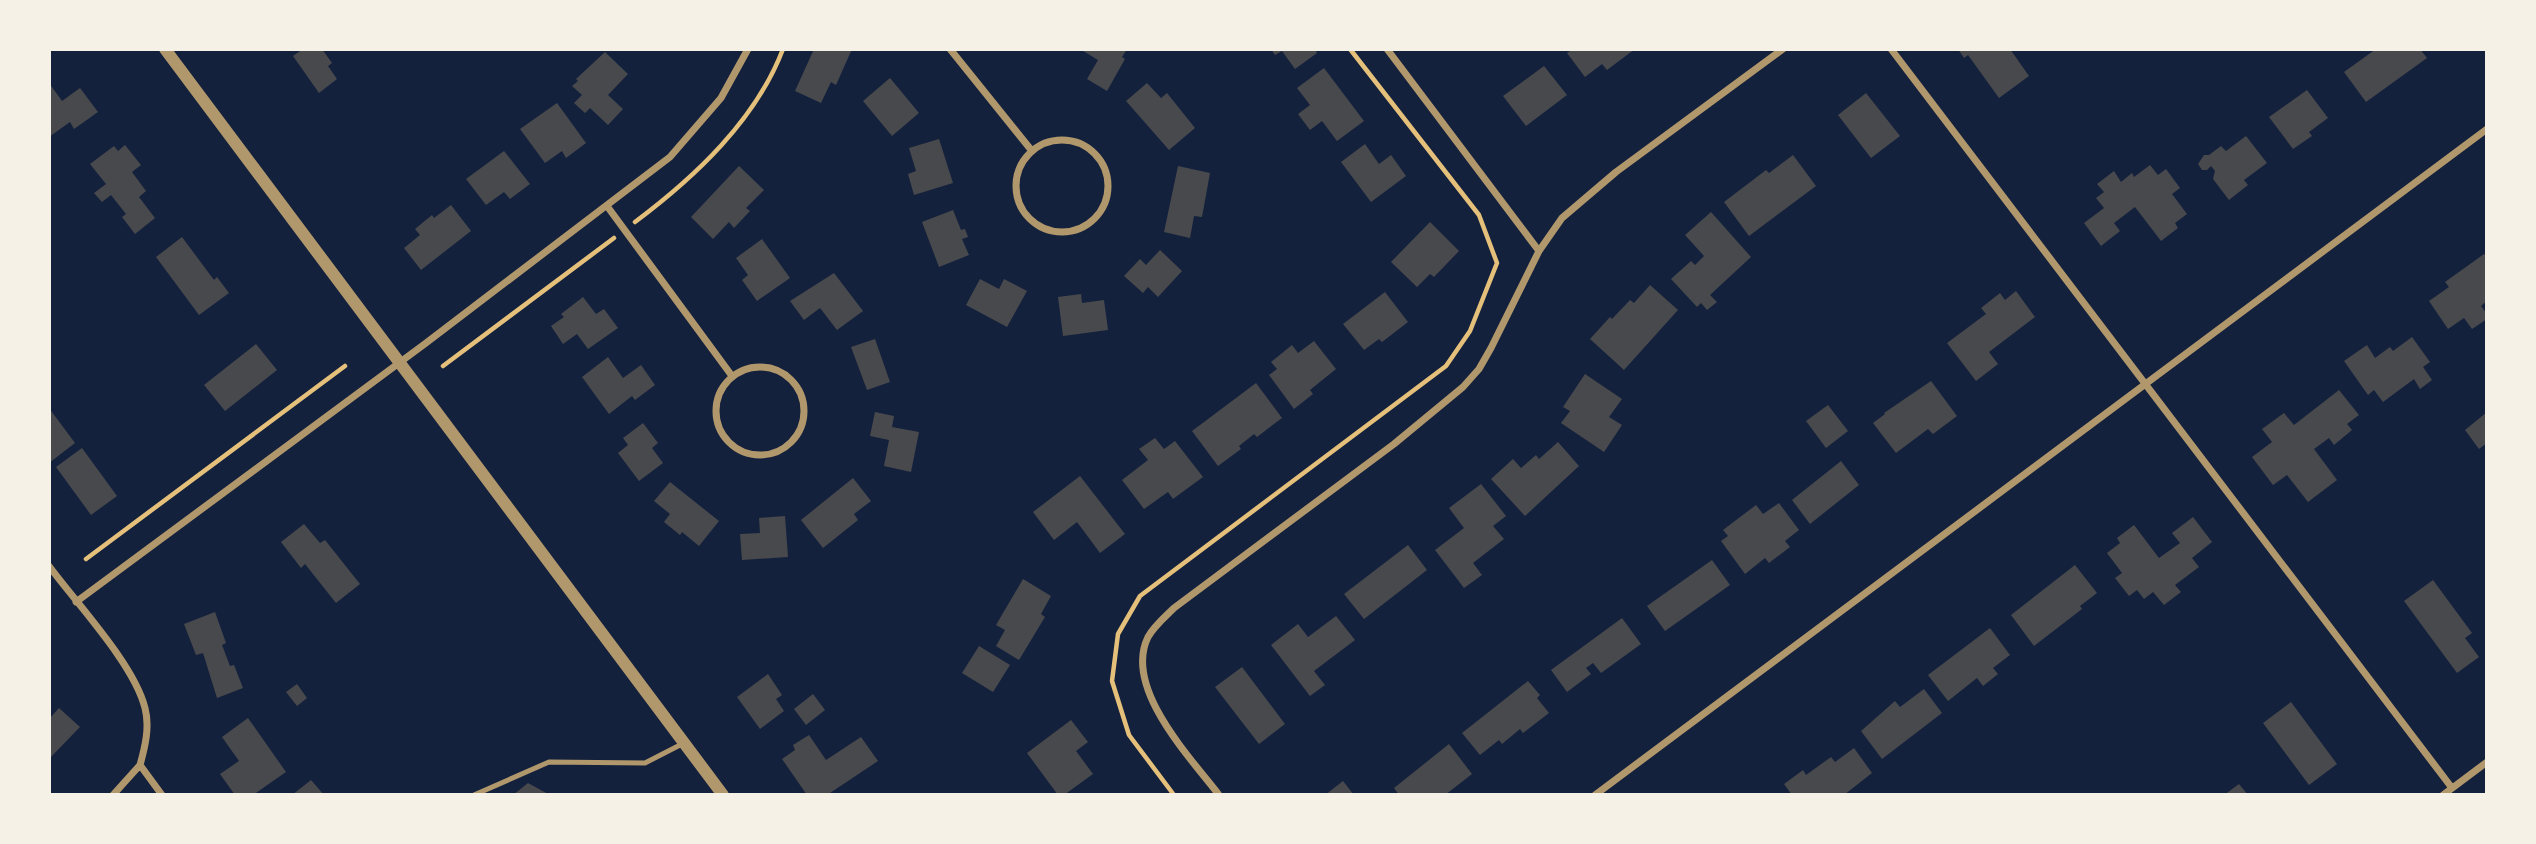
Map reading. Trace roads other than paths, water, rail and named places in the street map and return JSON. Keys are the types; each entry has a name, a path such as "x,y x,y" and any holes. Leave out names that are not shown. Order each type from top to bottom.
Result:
{"street":[{"path":"165,49 723,795"},
{"path":"76,601 670,157 721,98 748,49"},
{"path":"950,49 1032,151"},
{"path":"1387,49 1539,251"},
{"path":"1219,795 1161,719 1145,685 1144,656 1148,637 1174,608 1394,444 1463,387 1479,369 1539,251 1562,218 1616,172 1783,49"},
{"path":"1891,49 2452,788"},
{"path":"1595,795 2487,130"},
{"path":"1059,140 1088,148 1099,159 1108,187 1105,202 1098,215 1087,225 1072,231 1050,230 1030,219 1021,207 1016,192 1016,177 1022,163 1032,151 1044,143 1059,140"},
{"path":"607,206 732,376"},
{"path":"744,369 772,369 785,375 795,385 802,397 802,426 785,448 772,454 742,452 729,443 720,431 716,402 722,388 732,376 744,369"},
{"path":"49,566 124,663 137,685 145,708 148,727 139,765 113,795"},
{"path":"2443,795 2487,762"},
{"path":"139,765 162,795"}],"lane":[{"path":"474,795 549,762 645,763 684,743"}]}
